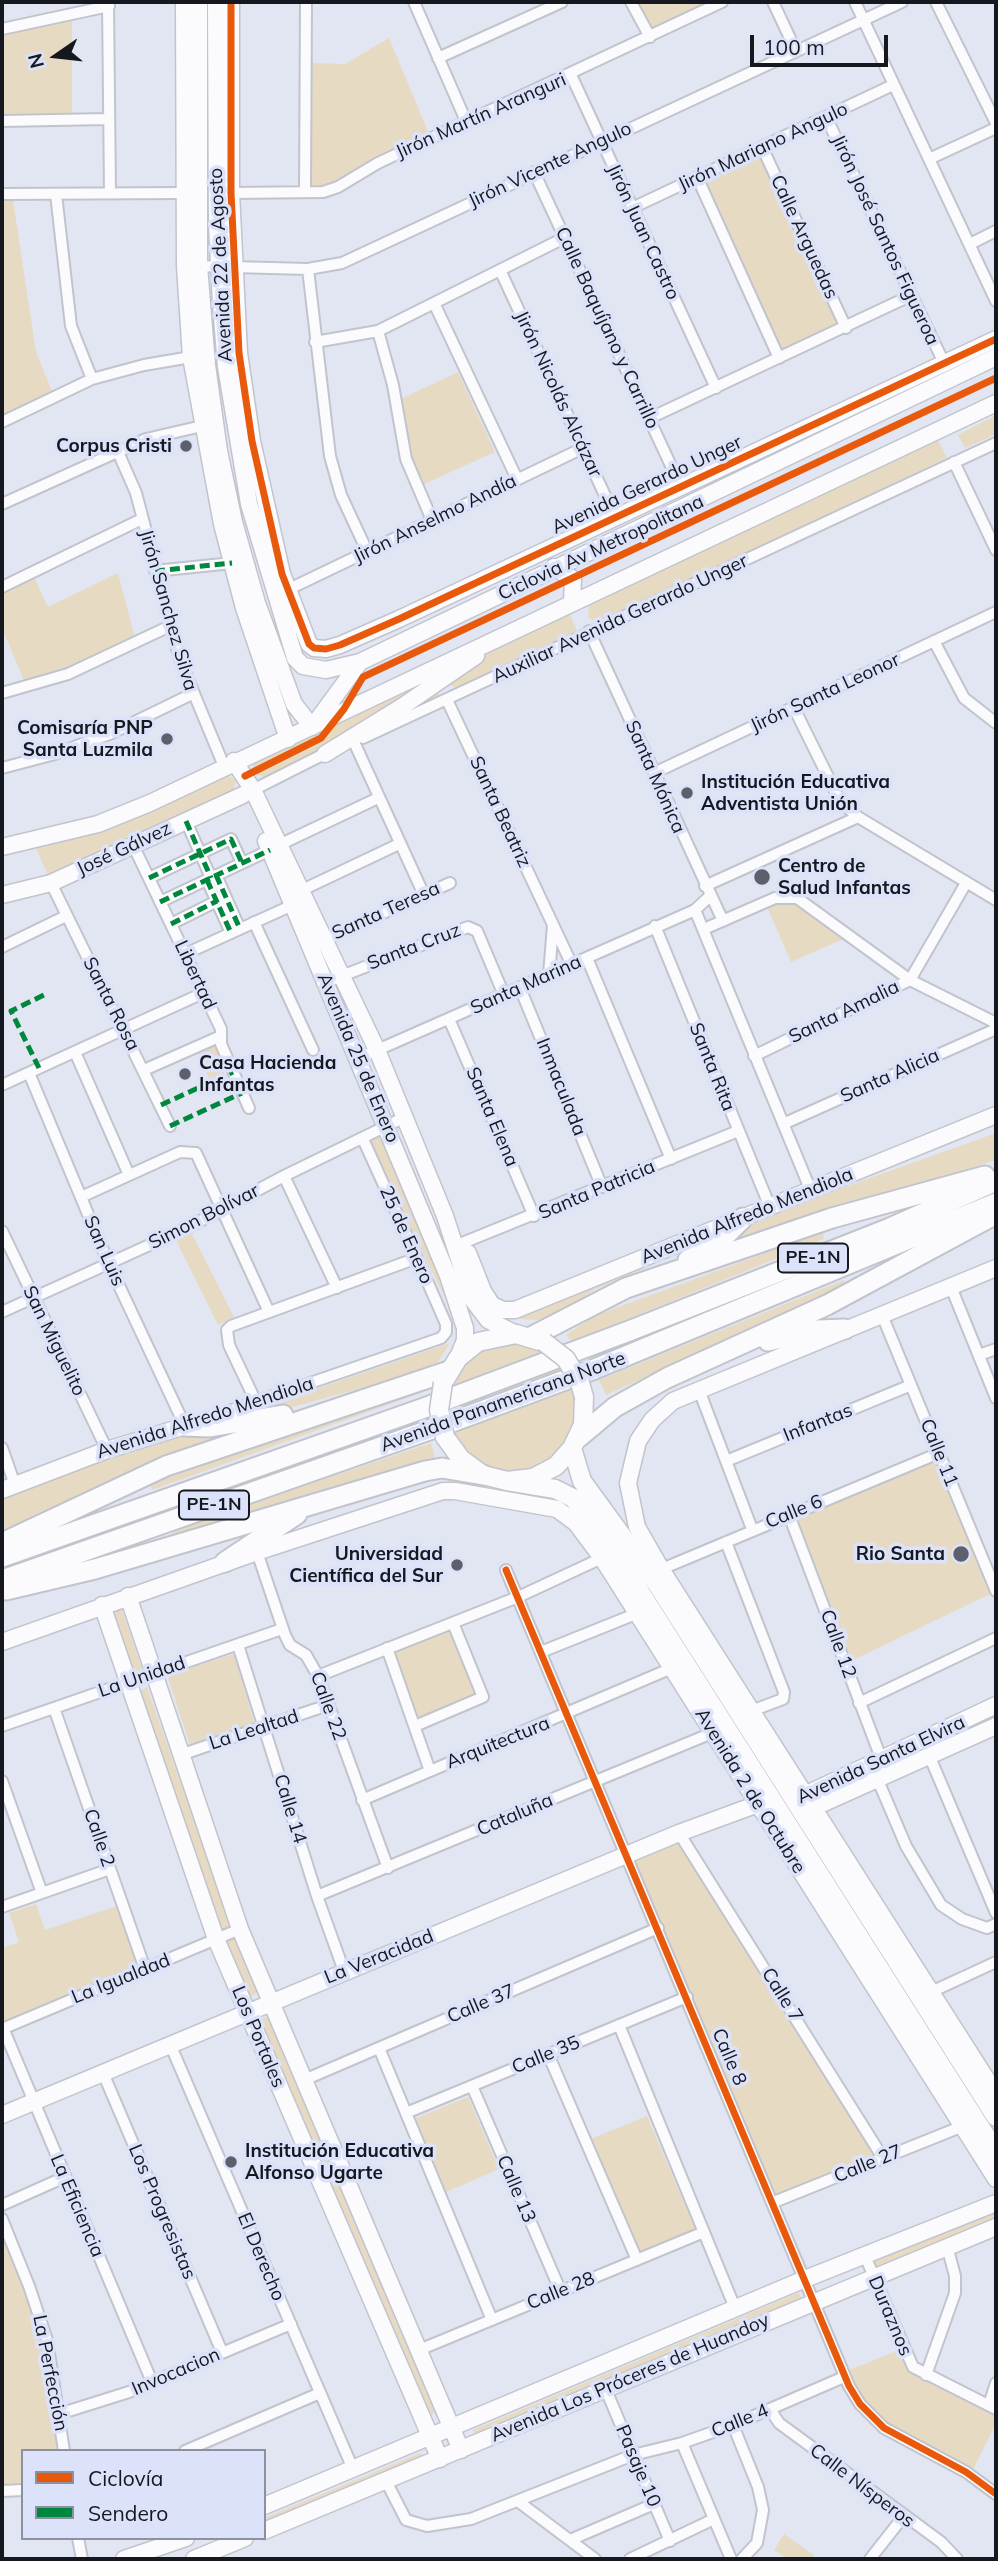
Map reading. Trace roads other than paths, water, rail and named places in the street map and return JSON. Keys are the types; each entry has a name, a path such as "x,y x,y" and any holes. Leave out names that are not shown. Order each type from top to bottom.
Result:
{"highway":[{"path":"530,1338 626,1288 832,1218 996,1173"},
{"name":"Avenida Panamericana Norte","path":"2,1557 424,1408 629,1331 890,1228 996,1181"},
{"name":"Avenida Panamericana Norte","path":"2,1580 592,1370 996,1203"},
{"path":"575,1443 615,1408 667,1378 827,1305 996,1214"},
{"path":"678,1270 690,1258 726,1235 743,1218"},
{"path":"729,1349 818,1330 845,1329"},
{"path":"2,1543 166,1466 450,1371"},
{"path":"186,1426 210,1427 329,1410"},
{"path":"2,1591 95,1569 425,1471 442,1468 483,1475"},
{"path":"226,1562 313,1503"}],"main road":[{"name":"Avenida 22 de Agosto","path":"184,2 184,194 219,451 234,522 265,626 294,704 312,727"},
{"name":"Avenida 22 de Agosto","path":"199,2 191,357 202,426 232,563 288,739"},
{"name":"Avenida 22 de Agosto","path":"216,2 227,267 226,367 249,504 295,659 303,666 326,670 360,662"},
{"name":"Avenida 22 de Agosto","path":"231,2 232,193 227,267 246,402 264,501 287,590 309,644"},
{"name":"Avenida Gerardo Unger","path":"309,644 326,649 340,645 996,339"},
{"name":"Avenida Gerardo Unger","path":"312,727 360,662 996,357"},
{"name":"Avenida Gerardo Unger","path":"2,847 97,824 150,803 996,403"},
{"path":"813,425 851,426"},
{"path":"554,567 573,579 572,602"},
{"path":"265,626 270,684"},
{"path":"325,754 403,706 510,631"},
{"name":"Avenida 25 de Enero","path":"229,764 248,793 299,899 333,979 376,1050 455,1246 472,1299 488,1320 530,1338"},
{"name":"José Gálvez","path":"2,895 51,883 248,793"},
{"name":"Avenida 25 de Enero","path":"299,899 323,940 357,1059 438,1251 465,1328 466,1340 450,1371"},
{"name":"Avenida Alfredo Mendiola","path":"496,1308 515,1310 996,1115"},
{"name":"Avenida 25 de Enero","path":"455,1246 468,1254 483,1291 496,1308"},
{"path":"699,1390 996,1268"},
{"path":"530,1338 566,1359 575,1371 584,1397 583,1425 575,1443 545,1473 507,1480 483,1475 461,1460 445,1437 439,1410 450,1371 478,1342 530,1338"},
{"name":"Avenida 2 de Octubre","path":"699,1390 673,1401 652,1420 638,1441 633,1458 628,1483 631,1506 637,1527 652,1553 655,1572 803,1804 996,2117"},
{"name":"Avenida Alfredo Mendiola","path":"8,1488 107,1450 186,1426"},
{"name":"Avenida 2 de Octubre","path":"575,1443 582,1481 655,1572 751,1711 803,1804 931,1992 996,2094"},
{"name":"Avenida 2 de Octubre","path":"507,1480 555,1489 573,1498 638,1613 712,1733 772,1816 996,2152"},
{"name":"Avenida 2 de Octubre","path":"257,1552 443,1491 455,1490 507,1503 544,1505 557,1509 576,1523 610,1562 772,1816 996,2179"},
{"path":"2,1642 257,1552"},
{"name":"Los Portales","path":"128,1596 240,1929 461,2450"},
{"name":"Los Portales","path":"102,1605 216,1939 440,2459"},
{"name":"Avenida Santa Elvira","path":"882,1770 996,1705"},
{"name":"Avenida Santa Elvira","path":"772,1816 996,1726"},
{"name":"La Veracidad","path":"2,2115 679,1833 772,1816"},
{"name":"Avenida Los Próceres de Huandoy","path":"266,2505 805,2279 996,2203"},
{"name":"Avenida Los Próceres de Huandoy","path":"266,2529 996,2227"},
{"path":"124,2559 180,2540"},
{"path":"194,2559 216,2544 235,2540"}],"street":[{"path":"305,192 306,2"},
{"path":"414,2 466,121"},
{"path":"438,58 562,2"},
{"path":"631,2 650,37"},
{"name":"Jirón Martín Aranguri","path":"232,193 323,192 338,187 378,163 571,75 722,2"},
{"path":"773,2 796,51"},
{"path":"855,2 996,301"},
{"name":"Jirón Vicente Angulo","path":"192,266 309,269 342,263 902,2"},
{"path":"929,159 996,126 936,2"},
{"path":"2,29 108,4 107,119 110,193"},
{"name":"Jirón Juan Castro","path":"571,75 716,388"},
{"name":"Jirón Mariano Angulo","path":"632,208 893,85"},
{"name":"Jirón José Santos Figueroa","path":"827,117 944,363"},
{"path":"2,121 107,119"},
{"name":"Calle Arguedas","path":"762,147 846,328"},
{"name":"Calle Baquíjano y Carrillo","path":"534,172 680,485"},
{"path":"697,177 779,358"},
{"path":"2,194 184,194"},
{"path":"56,194 71,326 92,379"},
{"path":"970,244 996,231"},
{"path":"315,342 378,331 564,238"},
{"path":"309,269 315,342 335,478 367,551"},
{"name":"Jirón Nicolás Alcázar","path":"500,270 615,517"},
{"path":"650,418 910,296"},
{"path":"434,303 517,479"},
{"path":"378,331 393,385 406,459 432,520"},
{"path":"2,422 92,379 144,365 191,357"},
{"path":"2,504 146,439 202,426"},
{"name":"Auxiliar Avenida Gerardo Unger","path":"248,793 325,754 447,700 589,631 996,443"},
{"name":"Jirón Anselmo Andía","path":"287,590 583,448"},
{"name":"Jirón Sanchez Silva","path":"118,452 136,493 170,626 192,694 229,764"},
{"path":"954,462 996,550"},
{"path":"2,587 142,519"},
{"path":"155,571 232,563"},
{"name":"Jirón Santa Leonor","path":"654,773 996,612"},
{"path":"2,693 68,674 170,626"},
{"name":"Santa Mónica","path":"589,631 723,921"},
{"path":"934,641 964,698 996,723"},
{"path":"2,768 55,754 113,733 192,694"},
{"name":"Santa Beatriz","path":"447,700 572,965"},
{"path":"794,708 840,801 859,817 996,900"},
{"path":"354,742 424,895"},
{"path":"160,902 378,798"},
{"name":"Santa Marina","path":"357,1059 695,910 708,891 859,817"},
{"path":"186,821 236,931"},
{"path":"149,878 231,839 242,863"},
{"path":"185,954 299,899 399,844"},
{"name":"Libertad","path":"133,845 203,993 221,1036 221,1044 249,1108"},
{"path":"211,878 217,901 236,931"},
{"name":"Santa Rosa","path":"51,883 170,1126"},
{"name":"Santa Teresa","path":"323,940 450,883"},
{"name":"Santa Amalia","path":"754,1056 910,980 966,883"},
{"path":"704,929 775,898 797,898 910,980 992,1021 985,1034"},
{"path":"171,923 217,901"},
{"path":"695,910 723,921"},
{"path":"695,910 811,1191"},
{"path":"2,947 66,916"},
{"path":"254,922 313,1050"},
{"name":"Santa Beatriz","path":"550,975 553,924"},
{"name":"Santa Rita","path":"655,926 770,1207"},
{"name":"Santa Cruz","path":"333,979 468,927 477,931 504,995"},
{"path":"587,958 671,1159"},
{"name":"Inmaculada","path":"520,988 602,1187"},
{"path":"2,1085 203,993"},
{"name":"Santa Elena","path":"449,1019 534,1216"},
{"name":"Santa Alicia","path":"783,1124 996,1029"},
{"path":"144,1070 221,1036"},
{"path":"75,1052 129,1175"},
{"name":"San Luis","path":"29,1073 108,1262 186,1426"},
{"name":"Simon Bolívar","path":"2,1312 189,1227 284,1176 405,1117"},
{"name":"Santa Patricia","path":"455,1246 738,1131"},
{"name":"25 de Enero","path":"362,1139 417,1258 446,1325 446,1332"},
{"path":"81,1197 180,1152 195,1153 269,1312"},
{"path":"284,1176 337,1288"},
{"name":"San Miguelito","path":"2,1231 107,1450"},
{"path":"256,1402 229,1345 227,1330 417,1258"},
{"path":"951,1287 996,1398"},
{"name":"Calle 11","path":"883,1315 996,1591"},
{"name":"Avenida Alfredo Mendiola","path":"186,1426 441,1338 446,1332"},
{"path":"979,1355 996,1349"},
{"name":"Infantas","path":"726,1461 911,1385"},
{"path":"699,1390 752,1529"},
{"path":"2,1448 8,1488"},
{"name":"Calle 6","path":"655,1572 752,1529 939,1453"},
{"name":"Calle 12","path":"789,1515 859,1703 906,1846 941,1905 962,1919 987,1928 996,1924"},
{"path":"726,1542 784,1692 783,1699 751,1711"},
{"name":"Calle 22","path":"257,1552 282,1629 290,1645 306,1655 318,1676 387,1868"},
{"path":"985,1563 996,1557"},
{"path":"318,1676 610,1562"},
{"name":"Calle 8","path":"506,1570 774,2202 844,2377 860,2404 884,2428 966,2472 996,2494"},
{"path":"541,1652 638,1613"},
{"path":"415,1726 483,1697 453,1623"},
{"name":"La Unidad","path":"2,1726 282,1629"},
{"path":"859,1703 996,1638"},
{"name":"Calle 14","path":"238,1645 317,1896 344,1972"},
{"path":"387,1648 430,1772"},
{"name":"Arquitectura","path":"362,1800 568,1715 672,1668"},
{"name":"La Lealtad","path":"180,1755 328,1705"},
{"name":"Calle 2","path":"54,1708 145,1969"},
{"name":"Cataluña","path":"317,1896 712,1733"},
{"path":"929,1755 996,1913"},
{"path":"2,1781 42,1893"},
{"name":"Calle 7","path":"679,1833 883,2158"},
{"path":"2,1907 110,1869"},
{"name":"Calle 37","path":"304,2080 658,1928"},
{"name":"La Igualdad","path":"3,2029 240,1929"},
{"path":"931,1992 995,1966"},
{"name":"Calle 35","path":"406,2112 687,1997"},
{"path":"619,2025 735,2308"},
{"name":"La Eficiencia","path":"3,2029 152,2382"},
{"name":"El Derecho","path":"170,2045 352,2469"},
{"path":"379,2048 492,2320"},
{"path":"548,2054 637,2260"},
{"name":"Los Progresistas","path":"103,2073 222,2352"},
{"name":"Calle 13","path":"472,2085 561,2291"},
{"name":"Calle 27","path":"774,2202 963,2126"},
{"path":"2,2205 65,2177"},
{"name":"La Perfección","path":"2,2219 40,2315 64,2449"},
{"name":"Calle 28","path":"419,2350 704,2232"},
{"path":"926,2375 955,2293 955,2276 947,2246"},
{"name":"Duraznos","path":"864,2256 905,2355 913,2367 993,2407"},
{"name":"Invocacion","path":"59,2414 152,2382 290,2325"},
{"name":"Calle 4","path":"519,2502 633,2455 682,2443 733,2425 844,2377"},
{"path":"993,2407 996,2383"},
{"name":"Pasaje 10","path":"606,2390 670,2541"},
{"path":"190,2449 320,2393"},
{"name":"Calle Nísperos","path":"770,2409 779,2423 903,2517 941,2542 957,2559"},
{"path":"733,2425 758,2487 763,2510 757,2543 742,2559"},
{"path":"682,2443 731,2559"},
{"path":"386,2481 406,2521 427,2526 471,2519 519,2502 595,2559"},
{"path":"2,2491 21,2490"},
{"path":"570,2540 654,2504"},
{"path":"870,2559 903,2517"},
{"path":"630,2559 714,2519"},
{"path":"78,2540 82,2559"}],"place":[{"name":"Corpus Cristi","path":"186,446"},
{"name":"Comisaría PNP Santa Luzmila","path":"167,739"},
{"name":"Institución Educativa Adventista Unión","path":"687,793"},
{"name":"Centro de Salud Infantas","path":"762,877"},
{"name":"Casa Hacienda Infantas","path":"185,1074"},
{"name":"Rio Santa","path":"961,1554"},
{"name":"Universidad Científica del Sur","path":"457,1565"},
{"name":"Institución Educativa Alfonso Ugarte","path":"231,2162"}]}
